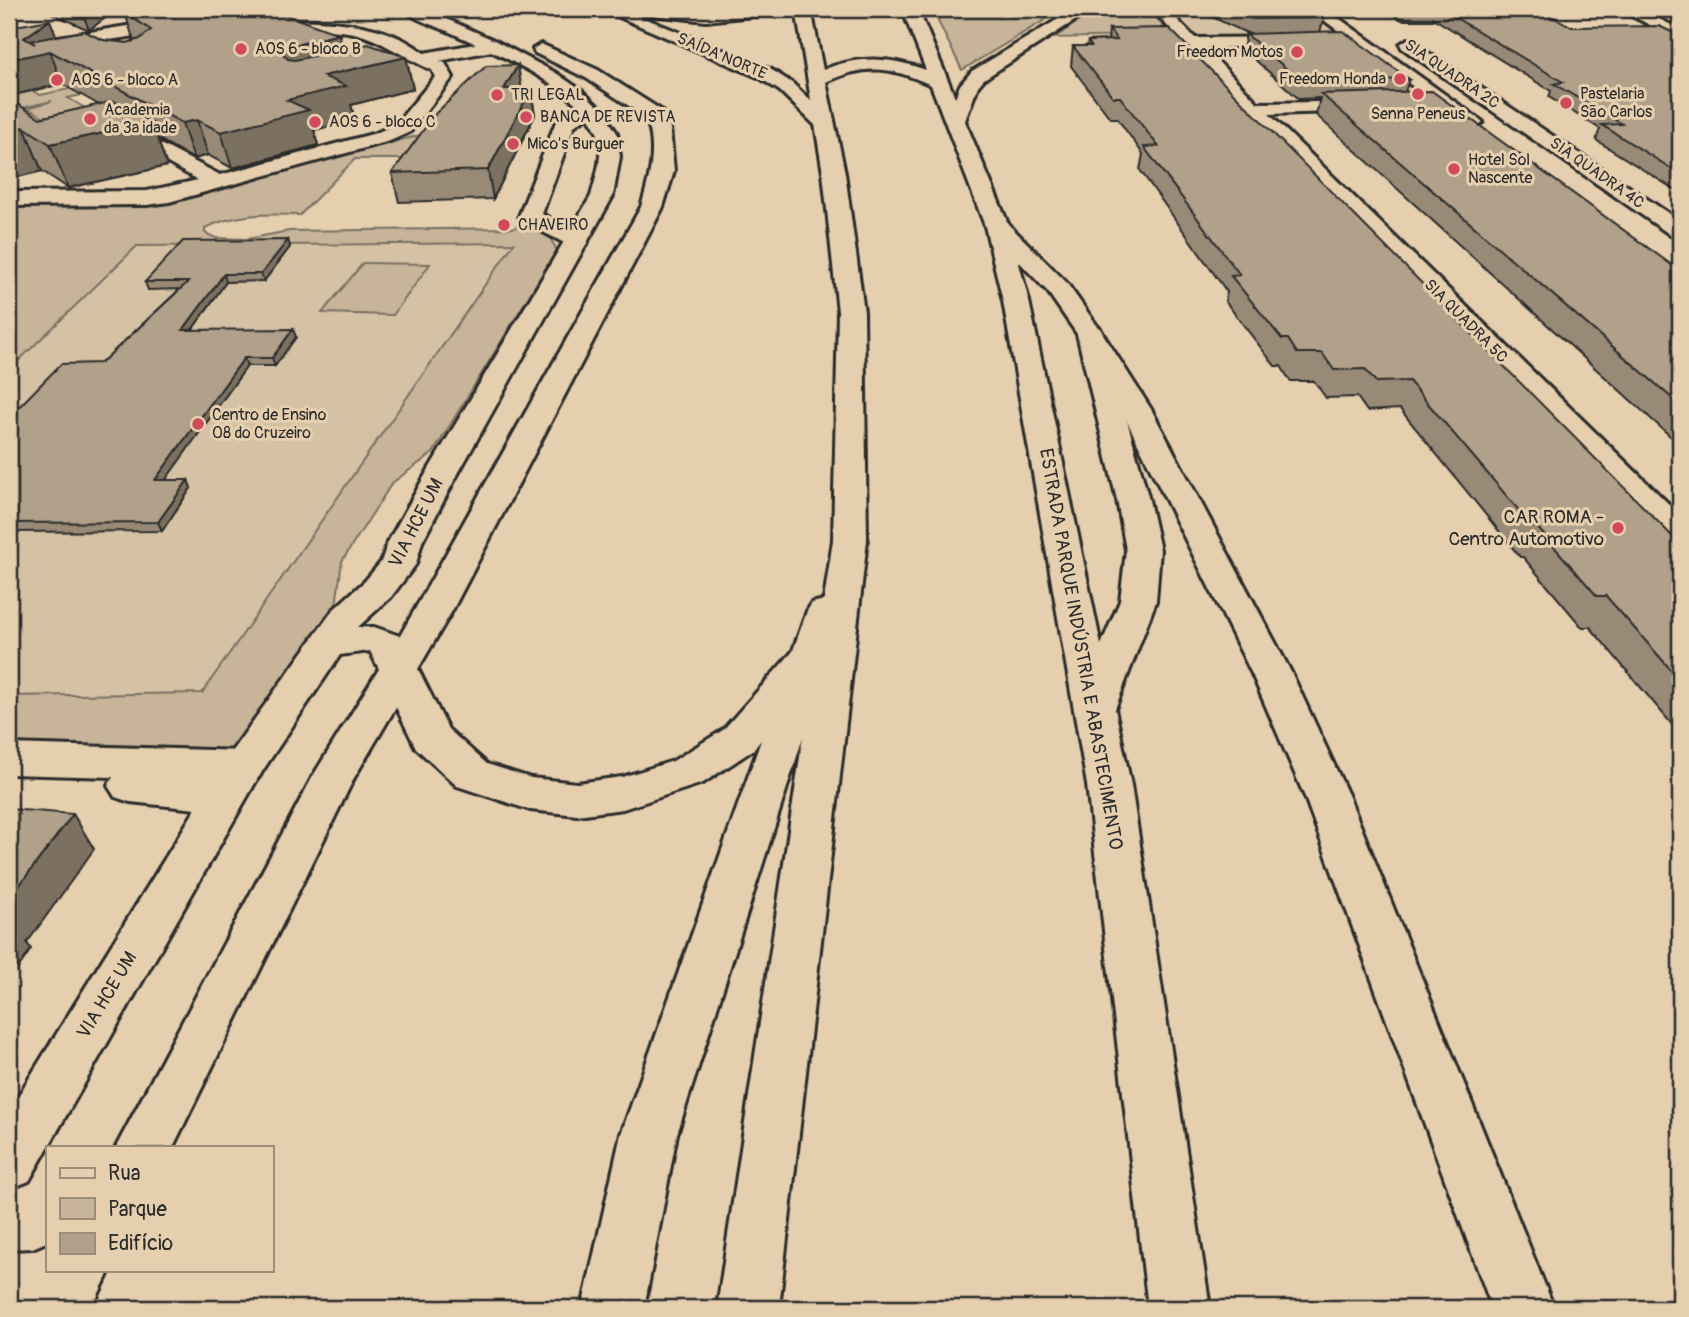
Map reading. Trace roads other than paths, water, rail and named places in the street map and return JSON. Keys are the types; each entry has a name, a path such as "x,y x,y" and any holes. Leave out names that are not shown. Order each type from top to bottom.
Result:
{"main road":[{"name":"VIA HCE UM","path":"9,1162 235,781 346,618 378,589 398,564 405,542 439,479 602,195 610,164 607,132 575,74 530,67 507,51 492,46 465,24 412,9"},
{"name":"SAÍDA NORTE","path":"609,9 766,74 786,87 823,122"},
{"path":"645,9 706,16 770,9"},
{"path":"748,1308 850,540 851,312 834,173 803,9"},
{"name":"ESTRADA PARQUE INDÚSTRIA E ABASTECIMENTO","path":"910,9 997,226 1016,300 1109,785 1179,1308"},
{"path":"956,122 969,85 978,75 1085,9"},
{"name":"SIA QUADRA 5C","path":"1160,9 1253,109 1680,534"},
{"path":"1316,9 1487,133"},
{"path":"1626,9 1680,35"},
{"path":"1658,24 1667,19 1680,18"},
{"path":"145,1146 334,776 434,611 652,207 663,171 660,128 654,114 575,74 465,24 415,55 396,63"},
{"path":"9,50 152,27 198,25"},
{"path":"9,198 147,198 216,183 396,132 403,128 444,78 439,67 351,27 250,25"},
{"path":"9,34 47,27"},
{"name":"SIA QUADRA 2C","path":"1390,32 1513,115"},
{"path":"104,35 126,47"},
{"path":"1189,43 1357,38"},
{"path":"76,40 98,52"},
{"path":"415,55 492,46"},
{"path":"1380,55 1404,52 1424,56"},
{"path":"816,80 841,67 875,62 910,68 940,82"},
{"path":"1418,103 1445,102"},
{"path":"1253,109 1390,104"},
{"path":"576,242 530,216 565,124 592,108"},
{"name":"SIA QUADRA 4C","path":"1513,115 1674,227"},
{"path":"139,139 216,183"},
{"path":"1600,205 1631,204 1636,199"},
{"path":"1622,221 1651,219 1674,227"},
{"path":"997,226 1057,287 1090,334 1136,409 1283,699 1327,797 1523,1308"},
{"path":"1090,334 1133,500 1143,550 1138,601 1095,708"},
{"path":"439,479 441,491 449,498 472,500 498,495"},
{"path":"613,1308 649,1134 850,540"},
{"path":"327,645 380,639 393,652 431,738 472,775 530,794 577,799 623,793 688,772 738,740 808,659"},
{"path":"9,760 235,781"},
{"path":"9,779 144,787 235,781"},
{"path":"9,1282 33,1281 56,1272"},
{"path":"59,1308 79,1272"}],"place":[{"name":"AOS 6 - bloco B","path":"241,49"},
{"name":"Freedom Motos","path":"1297,52"},
{"name":"Freedom Honda","path":"1400,79"},
{"name":"AOS 6 - bloco A","path":"57,80"},
{"name":"Senna Peneus","path":"1418,94"},
{"name":"TRI LEGAL","path":"497,95"},
{"name":"Pastelaria São Carlos","path":"1566,103"},
{"name":"BANCA DE REVISTA","path":"526,117"},
{"name":"Academia da 3ª idade","path":"90,119"},
{"name":"AOS 6 - bloco C","path":"315,122"},
{"name":"Mico's Burguer","path":"513,144"},
{"name":"Hotel Sol Nascente","path":"1454,169"},
{"name":"CHAVEIRO","path":"504,225"},
{"name":"Centro de Ensino 08 do Cruzeiro","path":"198,424"},
{"name":"CAR ROMA - Centro Automotivo","path":"1618,528"}]}
